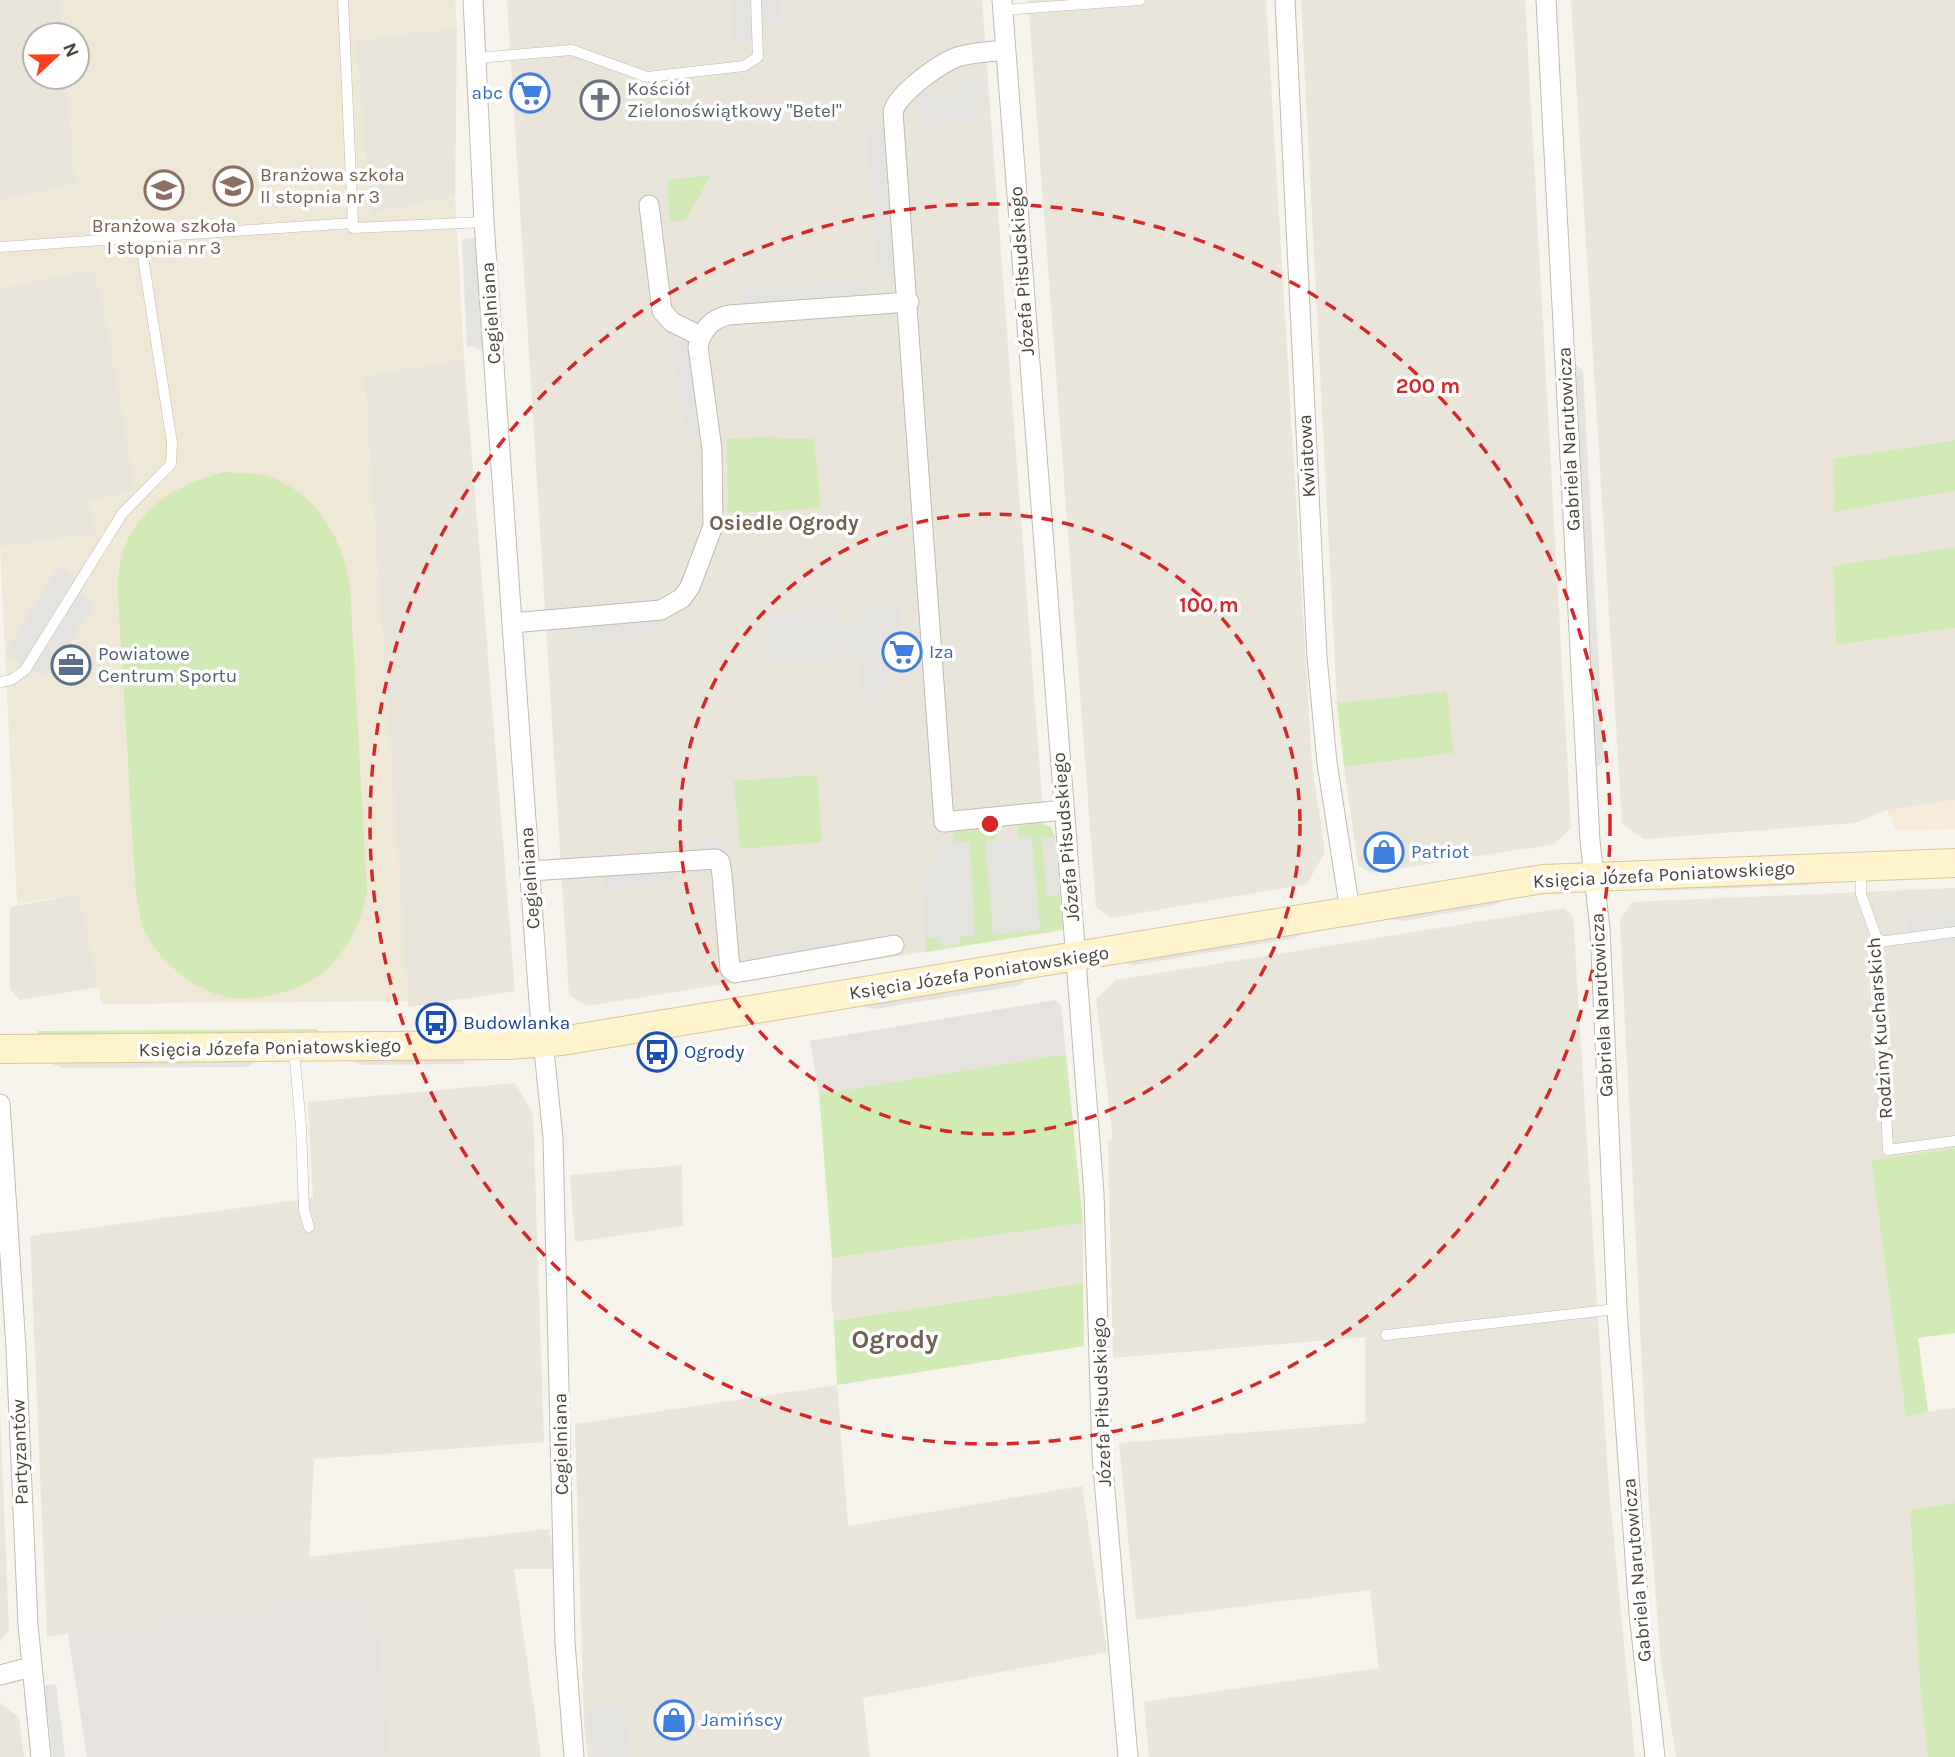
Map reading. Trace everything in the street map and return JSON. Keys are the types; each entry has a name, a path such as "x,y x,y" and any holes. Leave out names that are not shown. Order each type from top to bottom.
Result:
{"street":[{"name":"Cegielniana","path":"473,0 484,222 512,623 553,1138 565,1642 574,1757"},
{"name":"Kwiatowa","path":"1284,0 1317,657 1328,763 1350,911"},
{"name":"Gabriela Narutowicza","path":"1546,0 1593,875 1600,929 1617,1308 1639,1613 1655,1757"},
{"name":"Józefa Piłsudskiego","path":"1002,5 1097,1247 1102,1456 1128,1757"},
{"path":"1005,50 957,57 915,85 894,106 944,822 1063,810"},
{"path":"649,205 662,311 672,322 700,336"},
{"path":"512,623 661,610 682,598 713,526 712,449 698,347 700,336 717,319 729,315 909,302"},
{"path":"530,871 716,859 720,862 722,875 730,970 735,973 894,945"},
{"name":"Księcia Józefa Poniatowskiego","path":"0,1049 294,1048 544,1042 1074,958 1543,879 1955,863"},
{"name":"Partyzantów","path":"0,1104 31,1667 41,1757"},
{"path":"0,1675 31,1667"}],"lane":[{"path":"342,0 353,228 484,222"},
{"path":"476,58 572,50 648,77 744,66 758,57 756,0"},
{"path":"1002,5 1140,0"},
{"path":"0,247 353,223"},
{"path":"0,682 11,680 25,670 122,514 171,464 172,443 140,238"},
{"name":"Rodziny Kucharskich","path":"1861,866 1861,894 1878,942 1888,1150 1955,1141"},
{"path":"1878,942 1955,932"},
{"path":"294,1048 301,1126 304,1210 309,1227"},
{"path":"1386,1335 1617,1308"}],"shaded area":[{"path":"0,0 61,0 63,21 21,21 21,91 68,91 74,171 79,184 0,201"},
{"path":"61,0 455,0 457,27 355,40 371,214 455,197 464,359 364,376 408,1001 102,1004 79,894 17,904 0,547 94,534 89,501 135,490 105,313 93,269 0,288 0,201 79,184 74,172 68,91 91,91 91,21 63,21"},
{"path":"507,0 982,0 1042,798 1049,925 1041,933 587,1006 569,995"},
{"path":"731,0 780,0 782,25 765,25 759,41 733,43"},
{"path":"1028,0 1266,0 1312,765 1325,852 1307,884 1111,918 1096,907"},
{"path":"1301,0 1525,0 1571,828 1555,844 1371,873 1358,865 1344,767 1454,753 1447,691 1337,703"},
{"path":"1571,0 1955,0 1955,440 1833,459 1834,512 1955,491 1955,547 1833,567 1836,645 1955,628 1955,800 1887,810 1855,823 1644,839 1622,823"},
{"path":"457,27 455,197 371,214 355,40"},
{"path":"984,77 986,106 978,106 979,121 920,125 917,93 960,91 960,78"},
{"path":"883,126 895,275 878,276 866,128"},
{"path":"477,238 484,353 474,347 467,347 462,239"},
{"path":"93,268 105,313 136,490 94,534 0,547 0,288"},
{"path":"869,279 871,297 743,308 742,289"},
{"path":"688,340 703,437 687,439 671,342"},
{"path":"464,359 515,991 408,1007 364,375"},
{"path":"1574,363 1583,371 1604,761 1596,768"},
{"path":"59,566 86,584 80,594 95,603 47,679 5,653"},
{"path":"900,608 902,639 886,641 880,645 871,661 888,661 890,698 862,700 859,659 851,659 847,643 840,644 840,660 770,664 767,614 839,610 841,626 862,624 861,609"},
{"path":"662,617 664,633 578,643 576,627"},
{"path":"1955,800 1955,829 1896,830 1887,810"},
{"path":"729,835 731,852 692,855 690,838"},
{"path":"1032,836 1040,929 993,935 985,840"},
{"path":"1055,837 1060,894 1047,895 1042,838"},
{"path":"970,842 975,935 961,936 960,943 941,947 940,937 925,938 921,867 937,866 935,843"},
{"path":"672,866 674,883 604,890 602,873"},
{"path":"1817,878 1808,885 1659,891 1634,884"},
{"path":"1955,888 1955,1148 1871,1160 1906,1415 1955,1408 1955,1503 1910,1511 1920,1686 1928,1757 1676,1757 1661,1662 1649,1508 1620,920 1632,902"},
{"path":"79,894 99,987 20,1000 10,989 10,907"},
{"path":"1511,896 1495,905 1402,921 1379,917"},
{"path":"1564,908 1573,916 1608,1478 1635,1757 1149,1757 1144,1702 1379,1668 1370,1590 1136,1620 1119,1443 1365,1423 1365,1337 1113,1358 1108,1140 1113,1139 1096,999 1116,980"},
{"path":"1955,912 1955,942 1907,948 1905,932 1910,916"},
{"path":"1303,931 1296,938 1135,965 1117,962"},
{"path":"858,938 859,947 773,958 772,949"},
{"path":"1028,977 1021,985 874,1009 852,1004"},
{"path":"1056,1000 1061,1005 1066,1054 819,1094 810,1041"},
{"path":"465,1057 464,1064 363,1065 340,1058"},
{"path":"257,1059 249,1067 63,1068 41,1060"},
{"path":"515,1083 533,1114 544,1442 314,1459 309,1557 549,1529 556,1569 514,1569 541,1757 391,1757 374,1590 47,1637 30,1236 313,1198 308,1102"},
{"path":"682,1165 683,1226 575,1242 570,1175"},
{"path":"1083,1223 1083,1283 834,1321 831,1300 832,1258"},
{"path":"837,1385 848,1526 1082,1486 1107,1652 863,1698 870,1757 588,1757 584,1723 575,1424"},
{"path":"0,1407 9,1630 0,1642"},
{"path":"374,1589 391,1757 87,1757 68,1634"},
{"path":"56,1684 65,1757 53,1757 44,1686"},
{"path":"0,1702 19,1718 24,1757 0,1757"},
{"path":"622,1703 632,1757 595,1757 586,1709"}],"green space":[{"path":"711,175 686,220 670,222 667,180"},
{"path":"777,436 777,439 814,439 821,508 728,514 727,439"},
{"path":"1955,440 1955,491 1834,512 1833,459"},
{"path":"224,472 262,475 297,491 323,517 341,551 350,587 367,893 362,913 350,940 322,974 278,994 245,998 216,994 195,984 166,961 143,928 136,895 118,597 119,572 124,550 133,530 146,514 180,488"},
{"path":"1955,547 1955,628 1836,645 1833,566"},
{"path":"1447,691 1454,753 1344,767 1337,703"},
{"path":"817,775 822,842 740,849 734,781"},
{"path":"1038,822 1051,827 1055,837 1042,839 1047,895 1060,894 1063,930 926,952 925,938 940,937 941,946 960,936 969,842 954,842 953,833 962,827 990,825 997,831 997,839 986,840 1031,836 1017,837 1018,828 1023,824"},
{"path":"317,1029 320,1035 37,1037 38,1031"},
{"path":"1066,1054 1083,1223 832,1258 819,1094"},
{"path":"1955,1148 1955,1333 1918,1338 1928,1412 1906,1416 1871,1160"},
{"path":"1083,1283 1084,1346 837,1385 834,1321"},
{"path":"1955,1503 1955,1757 1928,1757 1920,1686 1910,1510"}],"place":[{"name":"abc","path":"530,93"},
{"name":"Kościół Zielonoświątkowy \"Betel\"","path":"600,100"},
{"name":"Branżowa szkoła II stopnia nr 3","path":"233,186"},
{"name":"Branżowa szkoła I stopnia nr 3","path":"164,190"},
{"name":"Iza","path":"902,652"},
{"name":"Powiatowe Centrum Sportu","path":"71,665"},
{"name":"Patriot","path":"1384,852"},
{"name":"Budowlanka","path":"436,1023"},
{"name":"Ogrody","path":"657,1052"},
{"name":"Jamińscy","path":"674,1720"}],"district":[{"name":"Osiedle Ogrody","path":"784,523"},
{"name":"Ogrody","path":"895,1339"}]}
